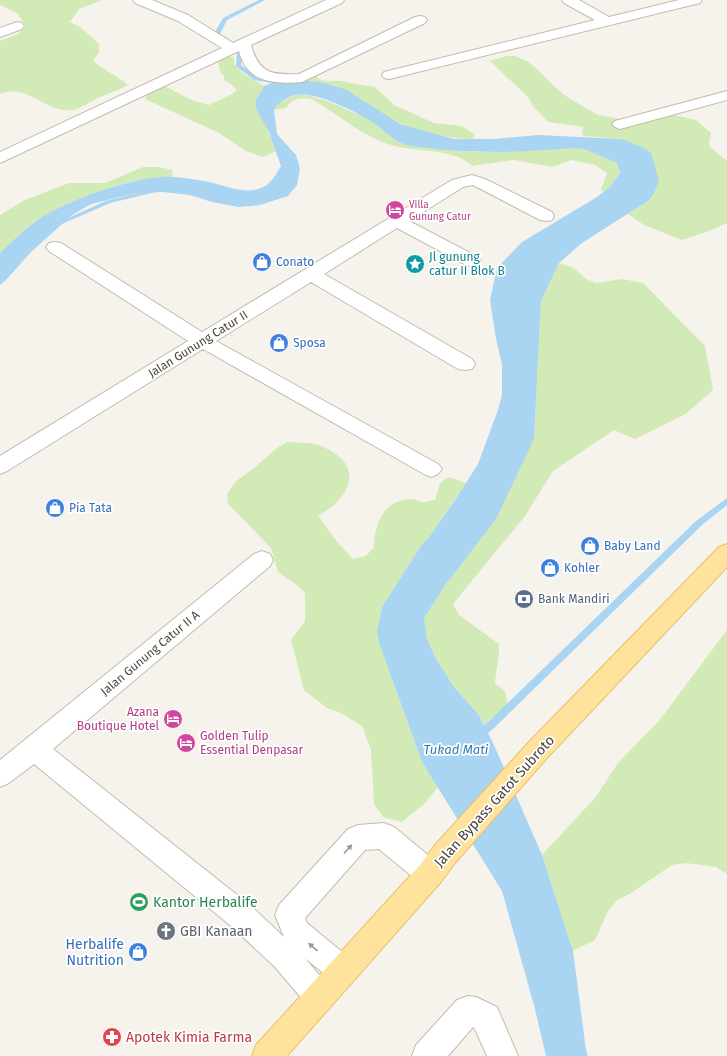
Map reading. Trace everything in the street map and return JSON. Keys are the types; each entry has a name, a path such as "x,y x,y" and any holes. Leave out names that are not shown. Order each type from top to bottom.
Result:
{"main road":[{"name":"Jalan Bypass Gatot Subroto","path":"267,1056 343,972 538,750 727,553"}],"street":[{"path":"140,0 183,18 238,46 252,66 265,77 281,79 302,78 420,20"},
{"path":"0,158 336,0"},
{"path":"569,0 606,21"},
{"path":"389,75 695,0"},
{"path":"0,33 17,26"},
{"path":"620,124 727,95"},
{"name":"Jalan Gunung Catur II","path":"0,466 458,183 472,180 479,182 546,216"},
{"path":"396,221 472,261"},
{"path":"55,247 202,341 431,469"},
{"path":"311,274 465,364"},
{"name":"Jalan Gunung Catur II A","path":"0,775 34,749 262,560"},
{"path":"34,749 240,916 285,957 319,997"},
{"path":"343,972 296,933 289,915 358,838 384,836 437,864"},
{"path":"427,1056 468,1010 476,1012 486,1018 503,1056"}],"green space":[{"path":"0,0 102,0 79,9 70,22 80,27 99,44 99,52 93,60 128,85 72,110 62,110 53,107 20,92 0,94 0,41 18,34 26,26 17,13 0,5"},
{"path":"227,56 234,57 234,64 244,74 264,86 256,100 276,151 263,157 246,151 219,133 145,99 151,92 165,86 189,99 209,105 232,94 237,90 224,80 224,76 220,72 218,59"},
{"path":"506,56 515,56 529,62 564,95 598,115 643,123 673,115 696,120 711,133 709,142 710,147 727,161 727,223 682,240 644,225 628,214 653,197 622,139 583,136 582,131 584,127 548,122 533,106 528,97 490,61"},
{"path":"314,74 319,79 326,81 340,81 375,87 394,105 434,123 462,126 474,134 473,140 436,135 417,130 401,124 346,90 322,83 298,81"},
{"path":"299,95 308,95 330,102 370,120 399,142 417,146 475,152 574,148 584,149 617,163 620,173 610,187 604,192 601,190 607,173 595,165 572,160 552,167 514,160 472,166 465,161 447,154 408,149 387,144 364,133 311,99 297,99 286,108 274,110 285,100"},
{"path":"143,167 158,167 173,170 172,177 145,179 125,183 60,207 23,231 0,253 0,215 25,200 69,183 105,183"},
{"path":"559,263 574,268 586,279 596,283 622,279 643,283 705,346 713,390 687,413 635,439 614,430 553,471 525,516 453,604 459,615 499,644 495,683 505,691 508,704 484,725 478,714 454,687 436,659 427,639 424,618 534,439 541,301"},
{"path":"287,442 312,443 326,448 343,460 347,467 349,475 348,484 344,493 334,505 318,516 338,543 353,559 366,556 374,547 376,530 382,515 387,508 394,503 411,499 423,502 435,500 440,483 448,477 466,483 430,536 422,544 382,607 380,616 378,629 379,643 422,762 438,787 424,804 402,822 383,817 374,804 371,750 362,726 341,713 327,708 304,690 291,640 305,621 305,593 297,585 278,572 271,548 228,504 227,494 236,481 253,469 277,448"},
{"path":"727,630 727,874 716,867 686,863 672,865 631,893 617,900 608,911 595,940 573,951 542,855 595,798 618,763 659,721"}],"water":[{"name":"Tukad Mati","path":"277,81 309,81 325,83 345,89 400,124 454,139 494,139 538,135 622,139 646,149 651,153 659,181 652,197 582,243 559,263 541,301 534,439 496,519 446,584 424,618 427,639 436,659 454,687 478,714 494,745 542,855 573,951 588,1056 546,1056 535,1009 502,891 422,762 379,643 377,630 382,607 422,544 430,536 478,464 498,410 502,395 502,364 496,339 490,300 497,268 522,242 597,197 610,187 620,173 617,163 584,149 574,148 538,151 483,152 446,150 409,145 399,142 373,122 339,105 315,96 298,95 284,100 274,110 277,134 296,155 300,169 297,185 288,196 260,205 239,207 212,202 190,195 163,192 137,193 91,204 72,215 31,252 0,285 0,253 23,231 39,219 67,204 85,197 124,184 160,177 174,177 211,182 244,190 258,189 266,186 281,166 269,132 256,109 256,100 264,86"}],"waterway":[{"path":"225,39 217,34 225,19 263,0"},
{"path":"240,50 238,65 256,79 283,84"},
{"path":"60,223 108,202 158,190"},
{"path":"477,736 491,725 699,523 727,501"}],"place":[{"name":"Villa Gunung Catur","path":"395,210"},
{"name":"Conato","path":"262,262"},
{"name":"Jl gunung catur II Blok B","path":"415,264"},
{"name":"Sposa","path":"279,343"},
{"name":"Pia Tata","path":"55,508"},
{"name":"Baby Land","path":"590,546"},
{"name":"Kohler","path":"550,568"},
{"name":"Bank Mandiri","path":"524,599"},
{"name":"Azana Boutique Hotel","path":"173,719"},
{"name":"Golden Tulip Essential Denpasar","path":"186,743"},
{"name":"Kantor Herbalife","path":"139,902"},
{"name":"GBI Kanaan","path":"166,931"},
{"name":"Herbalife Nutrition","path":"138,952"},
{"name":"Apotek Kimia Farma","path":"112,1037"}]}
